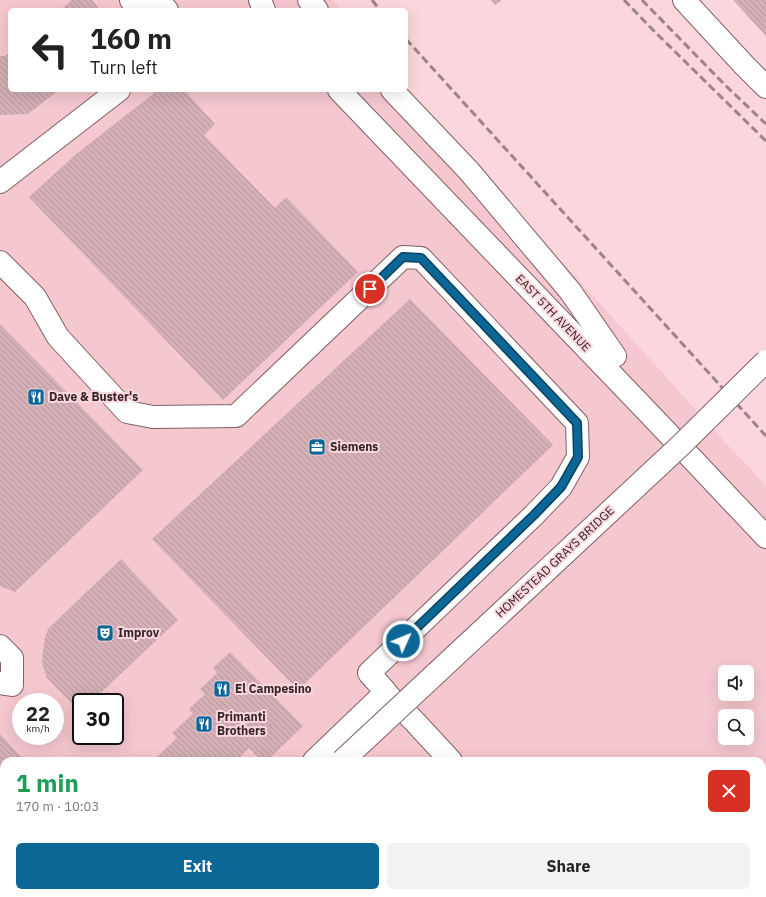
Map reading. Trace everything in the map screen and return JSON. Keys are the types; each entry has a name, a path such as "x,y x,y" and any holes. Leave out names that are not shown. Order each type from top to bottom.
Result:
{"street":[{"path":"131,0 140,8"},
{"path":"158,0 165,8"},
{"path":"309,0 316,8"},
{"path":"684,0 766,87"},
{"path":"0,182 116,92"},
{"name":"EAST 5TH AVENUE","path":"341,92 766,537"},
{"path":"394,92 469,171 570,291 615,356"},
{"path":"0,262 35,297 58,337 127,412 153,417 236,416 403,257 421,258 577,423 578,457 561,487 534,515 369,672 447,757"},
{"name":"HOMESTEAD GRAYS BRIDGE","path":"346,757 680,446 766,361"},
{"path":"0,646 12,658 12,685 0,683"},
{"path":"318,757 386,692"}],"shaded area":[{"path":"0,0 333,0 339,8 8,8 8,92 408,91 766,486 766,757 0,757"}],"building":[{"path":"72,0 92,0 98,8 62,8"},
{"path":"491,0 502,0 495,5"},
{"path":"733,0 766,0 766,36"},
{"path":"8,54 8,92 56,92 28,114 0,115 0,56 6,56"},
{"path":"155,92 186,92 215,124 204,135 275,208 286,197 358,272 223,400 29,197 75,155"},
{"path":"410,299 553,445 298,690 152,539"},
{"name":"Dave & Buster's","path":"0,324 143,470 15,592 0,586"},
{"name":"Improv","path":"121,559 178,620 101,693 72,693 72,704 64,696 64,693 62,693 47,678 42,663 45,638 48,629"},
{"path":"230,652 303,726 271,757 258,757 249,748 240,757 156,757 177,738 172,733 193,714 189,709 205,694 200,689 217,673 213,668"},
{"path":"0,734 21,757 0,757"}],"railway":[{"path":"372,0 378,8"},
{"path":"624,0 766,141"},
{"path":"642,0 726,86 766,124"},
{"path":"408,41 766,436"}],"place":[{"name":"Dave & Buster's","path":"36,397"},
{"name":"Siemens","path":"317,447"},
{"name":"Improv","path":"105,633"},
{"name":"El Campesino","path":"222,689"},
{"name":"Primanti Brothers","path":"204,724"}],"route":[{"path":"370,289 403,257 421,258 577,423 578,457 561,487 534,515 403,641"}]}
